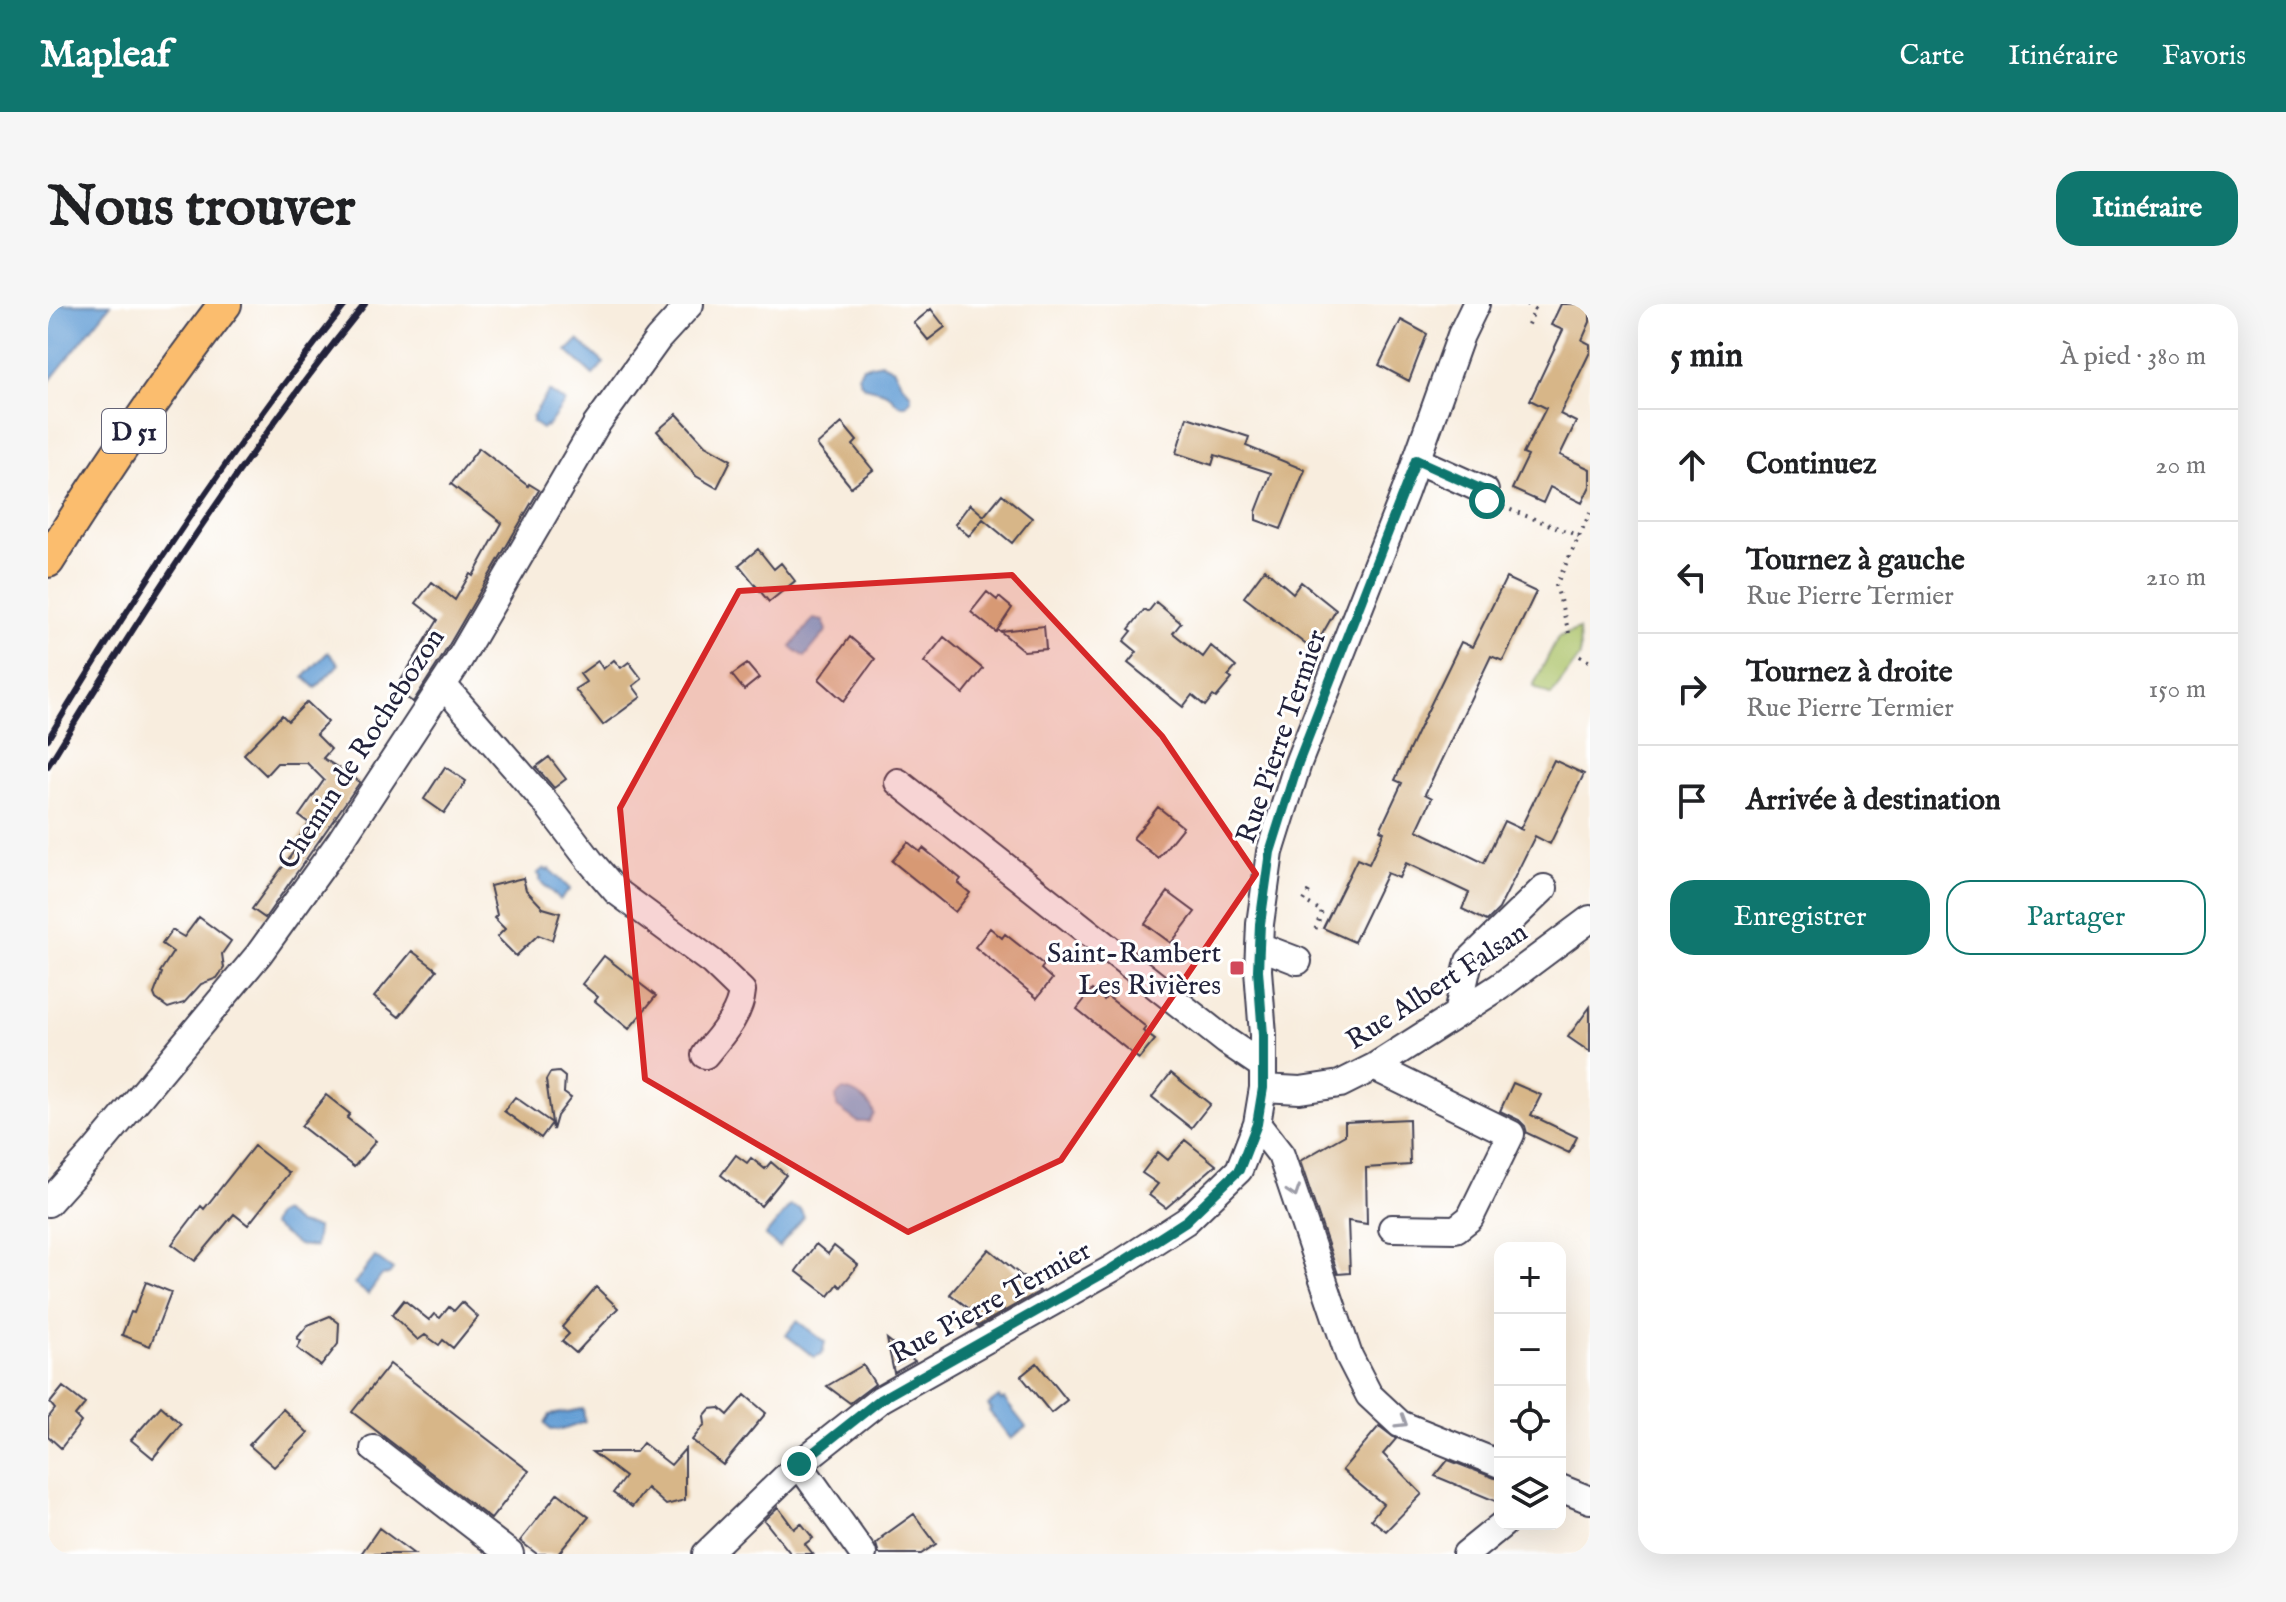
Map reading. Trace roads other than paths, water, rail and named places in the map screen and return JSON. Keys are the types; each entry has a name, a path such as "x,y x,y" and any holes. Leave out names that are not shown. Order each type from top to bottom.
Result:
{"main road":[{"name":"D 51","path":"48,561 177,368 225,304"}],"street":[{"name":"Chemin de Rochebozon","path":"48,1203 259,954 341,840 443,685 596,425 658,339 690,304"},
{"name":"Rue Pierre Termier","path":"706,1554 799,1464 881,1399 1113,1268 1186,1221 1239,1170 1257,1124 1263,1077 1258,970 1270,852 1293,778 1461,335 1476,304"},
{"path":"1416,460 1486,495"},
{"path":"443,685 545,802 616,891 712,962 742,991 741,1004 705,1055"},
{"path":"898,782 1226,1041 1263,1077"},
{"path":"1457,1014 1469,961 1544,888"},
{"name":"Rue Albert Falsan","path":"1263,1077 1300,1090 1340,1084 1374,1067 1499,987 1590,919"},
{"path":"1259,946 1298,961"},
{"path":"1374,1067 1511,1134 1470,1218 1456,1229 1392,1228"},
{"path":"1257,1124 1281,1155 1349,1356 1369,1395 1400,1424 1494,1462"},
{"path":"374,1449 510,1554"},
{"path":"799,1464 863,1554"},
{"path":"1566,1490 1590,1500"},
{"path":"1466,1554 1496,1530"}],"water":[{"path":"48,304 111,304 48,383"},
{"path":"578,340 604,363 593,375 567,351"},
{"path":"882,363 894,369 911,394 911,400 906,405 899,405 886,393 865,386 860,380 858,375 863,367"},
{"path":"549,391 565,402 547,427 542,429 532,422 532,417"},
{"path":"813,619 823,621 827,630 805,657 791,647"},
{"path":"328,652 339,664 316,688 304,677"},
{"path":"544,868 570,889 560,900 539,880 541,877 537,874"},
{"path":"843,1090 858,1095 870,1106 874,1114 869,1122 858,1122 837,1107 836,1096"},
{"path":"790,1206 800,1209 804,1217 779,1247 765,1236"},
{"path":"282,1212 298,1224 317,1228 315,1247 298,1245 271,1225 275,1216"},
{"path":"375,1257 393,1270 389,1275 382,1275 368,1294 354,1284"},
{"path":"797,1321 825,1342 822,1354 814,1357 786,1335"},
{"path":"999,1397 1026,1427 1011,1439 989,1411 988,1405"},
{"path":"583,1409 585,1422 550,1430 545,1424 550,1415"}],"railway":[{"path":"48,739 117,627 227,462 346,304"},
{"path":"48,766 122,647 238,472 365,304"}],"place":[{"name":"Saint-Rambert Les Rivières","path":"1237,968"}]}
